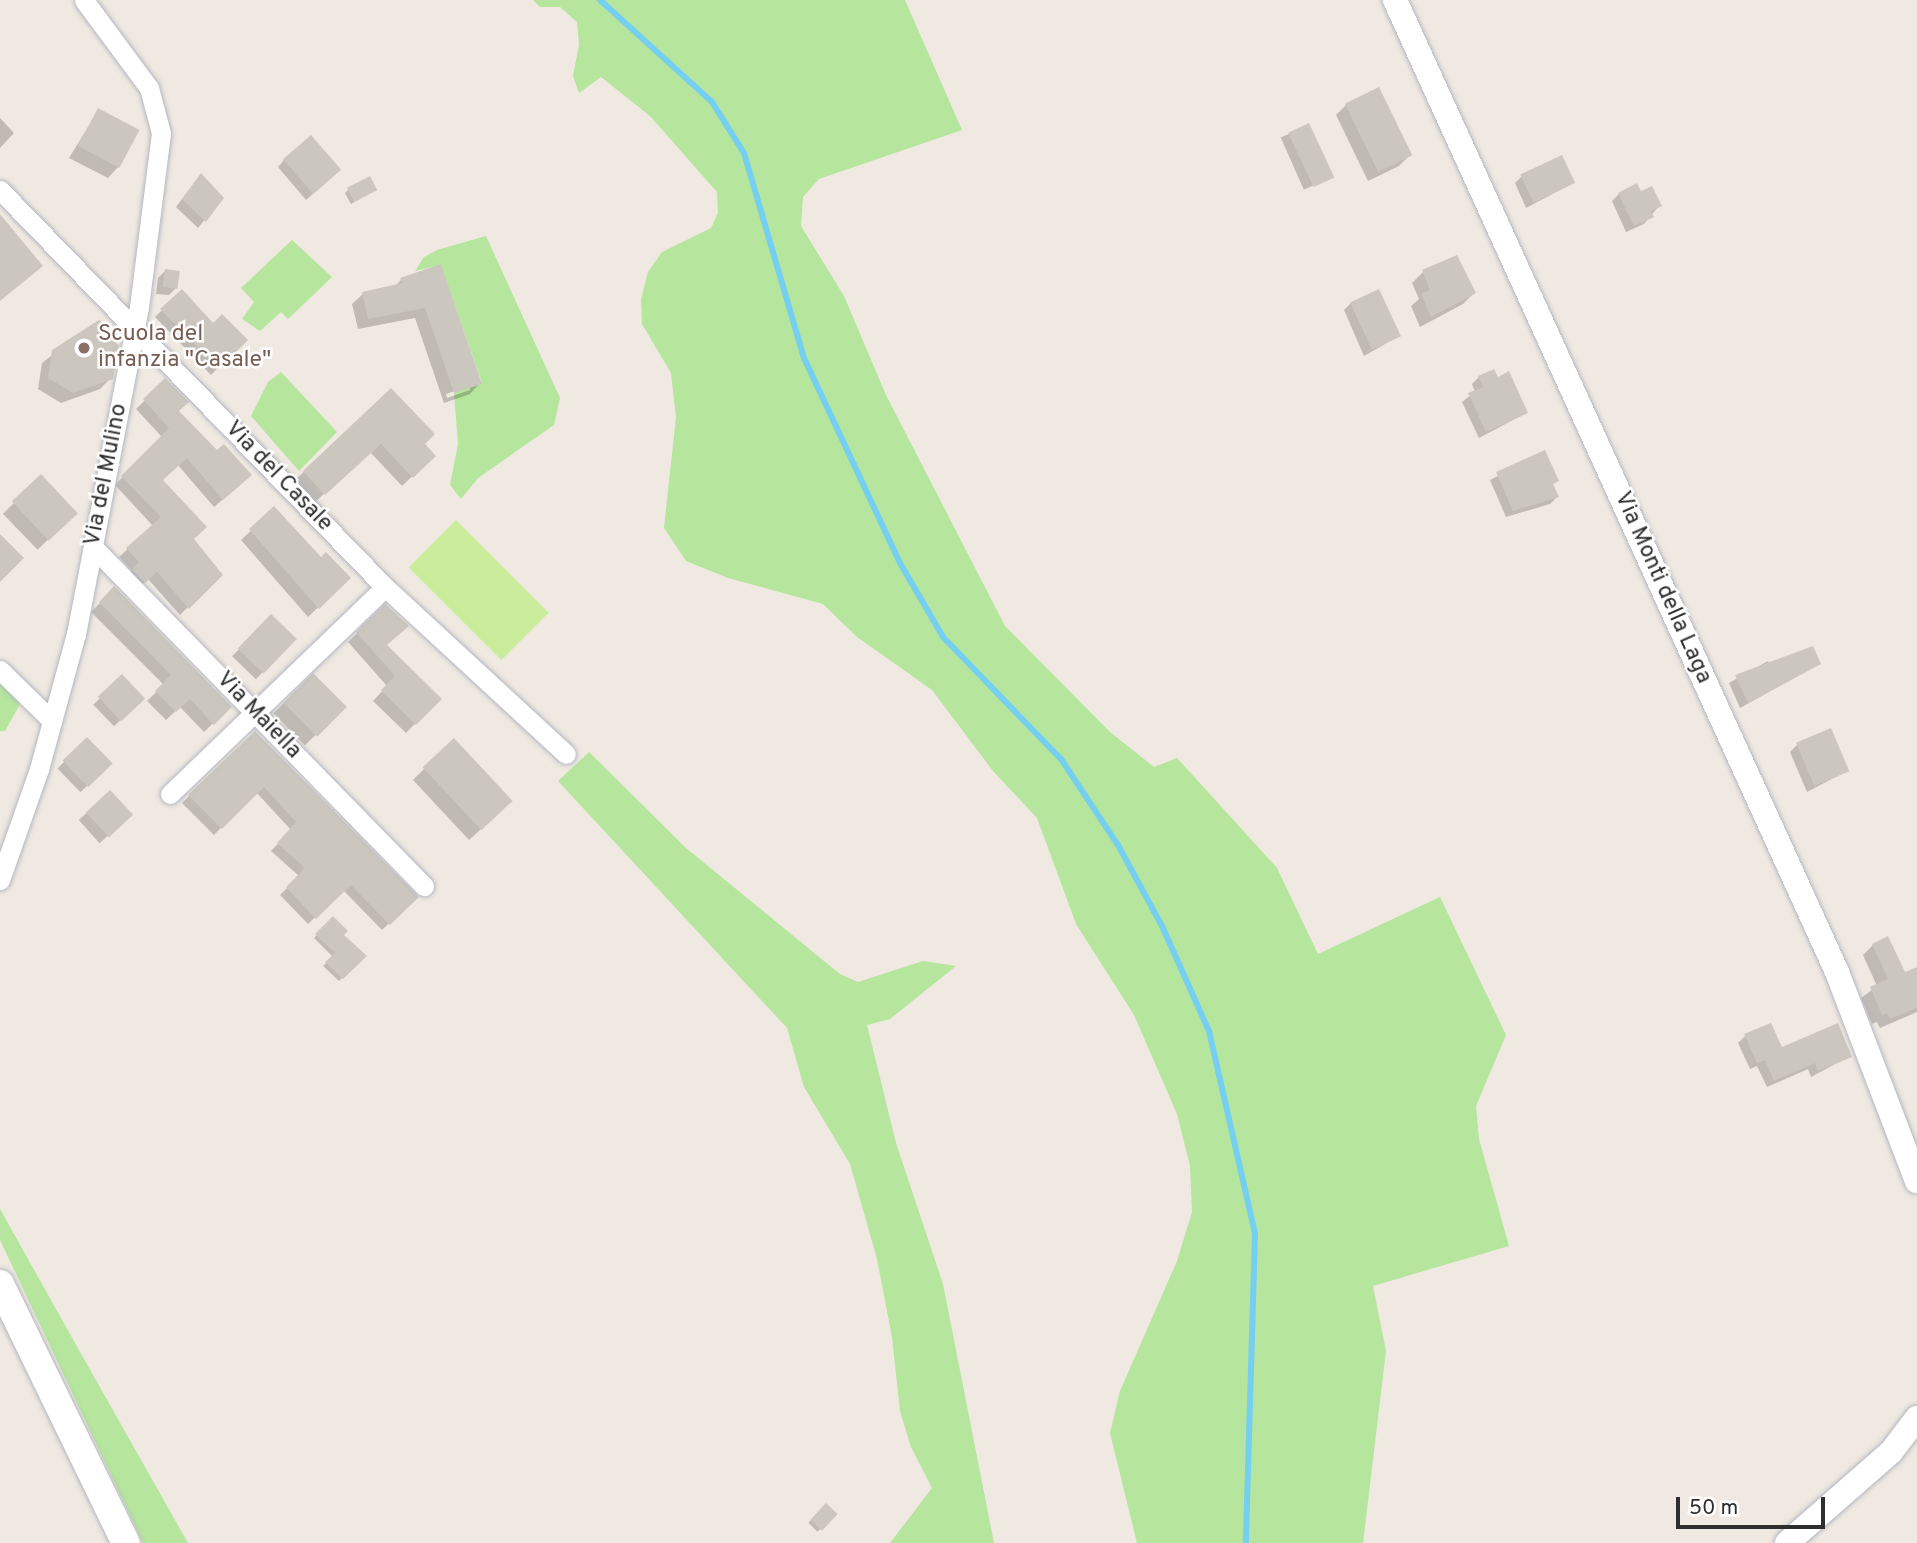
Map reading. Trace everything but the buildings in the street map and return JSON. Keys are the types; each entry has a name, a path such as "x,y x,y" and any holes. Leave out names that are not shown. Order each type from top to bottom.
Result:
{"main road":[{"path":"0,1284 125,1543"}],"street":[{"name":"Via del Mulino","path":"0,880 52,720 93,547 135,330 161,121 144,80 84,0"},
{"name":"Via Monti della Laga","path":"1395,0 1837,972 1917,1181"},
{"name":"Via del Casale","path":"2,197 385,587 566,754"},
{"name":"Via Maiella","path":"93,547 424,886"},
{"path":"170,794 385,587"},
{"path":"0,670 52,720"},
{"path":"1787,1543 1891,1452 1917,1418"}],"green space":[{"path":"533,0 905,0 962,130 819,179 803,197 801,226 844,296 886,395 1005,626 1110,732 1154,767 1177,758 1277,868 1318,954 1440,897 1506,1035 1476,1106 1479,1139 1509,1246 1373,1286 1386,1351 1363,1543 1137,1543 1110,1433 1120,1391 1177,1261 1192,1212 1190,1166 1177,1114 1134,1015 1076,924 1037,818 993,771 932,690 857,637 823,604 728,578 686,561 664,528 676,417 671,373 642,324 641,299 648,272 662,252 711,228 718,213 717,192 650,116 601,77 579,93 573,76 579,45 577,22 560,7 540,7"},
{"path":"486,236 560,398 554,425 478,478 461,499 450,485 458,444 454,393 482,383 441,265 415,271 424,257 437,250"},
{"path":"292,240 332,277 288,319 281,312 260,331 242,319 254,302 241,288"},
{"path":"281,372 337,432 299,471 251,416 268,382"},
{"path":"456,520 549,613 501,660 409,567"},
{"path":"0,674 24,697 5,731 0,731"},
{"path":"589,752 686,848 840,974 858,982 923,961 956,966 890,1019 867,1025 896,1143 943,1284 994,1543 890,1543 932,1488 911,1447 900,1411 892,1337 877,1259 850,1164 804,1087 787,1028 558,781"},
{"path":"0,1209 188,1543 143,1543 0,1240"}],"waterway":[{"path":"600,0 712,102 744,153 804,358 900,563 943,637 1061,759 1118,845 1162,926 1209,1031 1255,1234 1246,1543"}],"place":[{"name":"Scuola del infanzia \"Casale\"","path":"84,348"}]}
